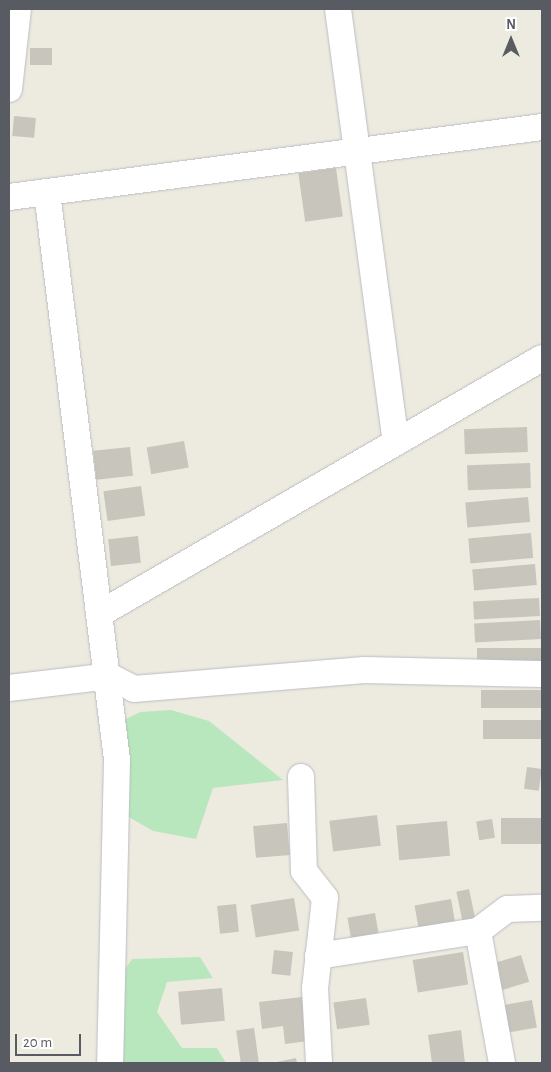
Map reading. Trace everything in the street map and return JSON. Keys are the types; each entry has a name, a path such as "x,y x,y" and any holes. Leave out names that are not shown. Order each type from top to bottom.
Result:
{"street":[{"path":"9,88 18,9"},
{"path":"338,9 396,442"},
{"path":"9,197 542,127"},
{"path":"47,192 109,676 117,760 110,1063"},
{"path":"101,613 542,358"},
{"path":"9,688 109,676 134,689 364,670 542,674"},
{"path":"301,777 304,871 325,898 315,988 319,1063"},
{"path":"318,956 478,931 507,909 542,908"},
{"path":"478,931 502,1063"}],"green space":[{"path":"171,710 209,721 283,780 213,788 196,839 153,831 115,809 114,725 140,712"},
{"path":"200,957 213,978 167,982 157,1012 182,1048 217,1048 226,1063 109,1063 112,988 132,959"}],"building":[{"path":"30,48 52,48 52,65 30,65"},
{"path":"14,116 36,118 34,138 12,136"},
{"path":"336,168 343,217 305,222 298,173"},
{"path":"527,427 528,452 465,454 464,429"},
{"path":"184,441 189,468 151,474 147,448"},
{"path":"130,447 133,476 96,480 93,451"},
{"path":"530,463 531,488 468,490 467,465"},
{"path":"141,486 145,516 108,521 103,491"},
{"path":"528,497 530,522 467,527 465,502"},
{"path":"531,533 533,558 470,563 468,538"},
{"path":"138,536 141,563 111,566 108,539"},
{"path":"535,564 537,585 474,590 472,569"},
{"path":"539,598 540,616 474,619 473,601"},
{"path":"540,620 541,639 475,642 474,623"},
{"path":"477,648 542,648 542,666 477,666"},
{"path":"481,690 542,690 542,708 481,708"},
{"path":"483,720 542,720 542,739 483,739"},
{"path":"527,767 542,769 539,791 524,789"},
{"path":"377,815 381,846 333,852 329,821"},
{"path":"501,818 542,818 542,844 501,844"},
{"path":"492,819 495,838 479,840 476,822"},
{"path":"447,821 450,856 399,860 396,825"},
{"path":"287,823 290,855 256,858 253,826"},
{"path":"469,889 476,921 463,924 456,892"},
{"path":"294,898 299,931 256,937 251,905"},
{"path":"451,899 455,922 419,928 415,905"},
{"path":"236,904 239,932 220,934 217,906"},
{"path":"375,913 379,935 351,940 347,918"},
{"path":"274,950 293,952 290,976 271,974"},
{"path":"463,952 468,985 418,993 413,960"},
{"path":"521,955 529,982 500,991 491,964"},
{"path":"222,988 225,1021 181,1025 178,992"},
{"path":"302,997 308,1041 285,1044 283,1026 262,1029 259,1002"},
{"path":"366,998 370,1025 337,1029 333,1003"},
{"path":"532,1000 537,1028 508,1033 503,1005"},
{"path":"254,1028 259,1063 241,1063 236,1031"},
{"path":"461,1030 465,1063 432,1063 428,1035"},
{"path":"296,1058 297,1063 277,1063 277,1062"}]}
